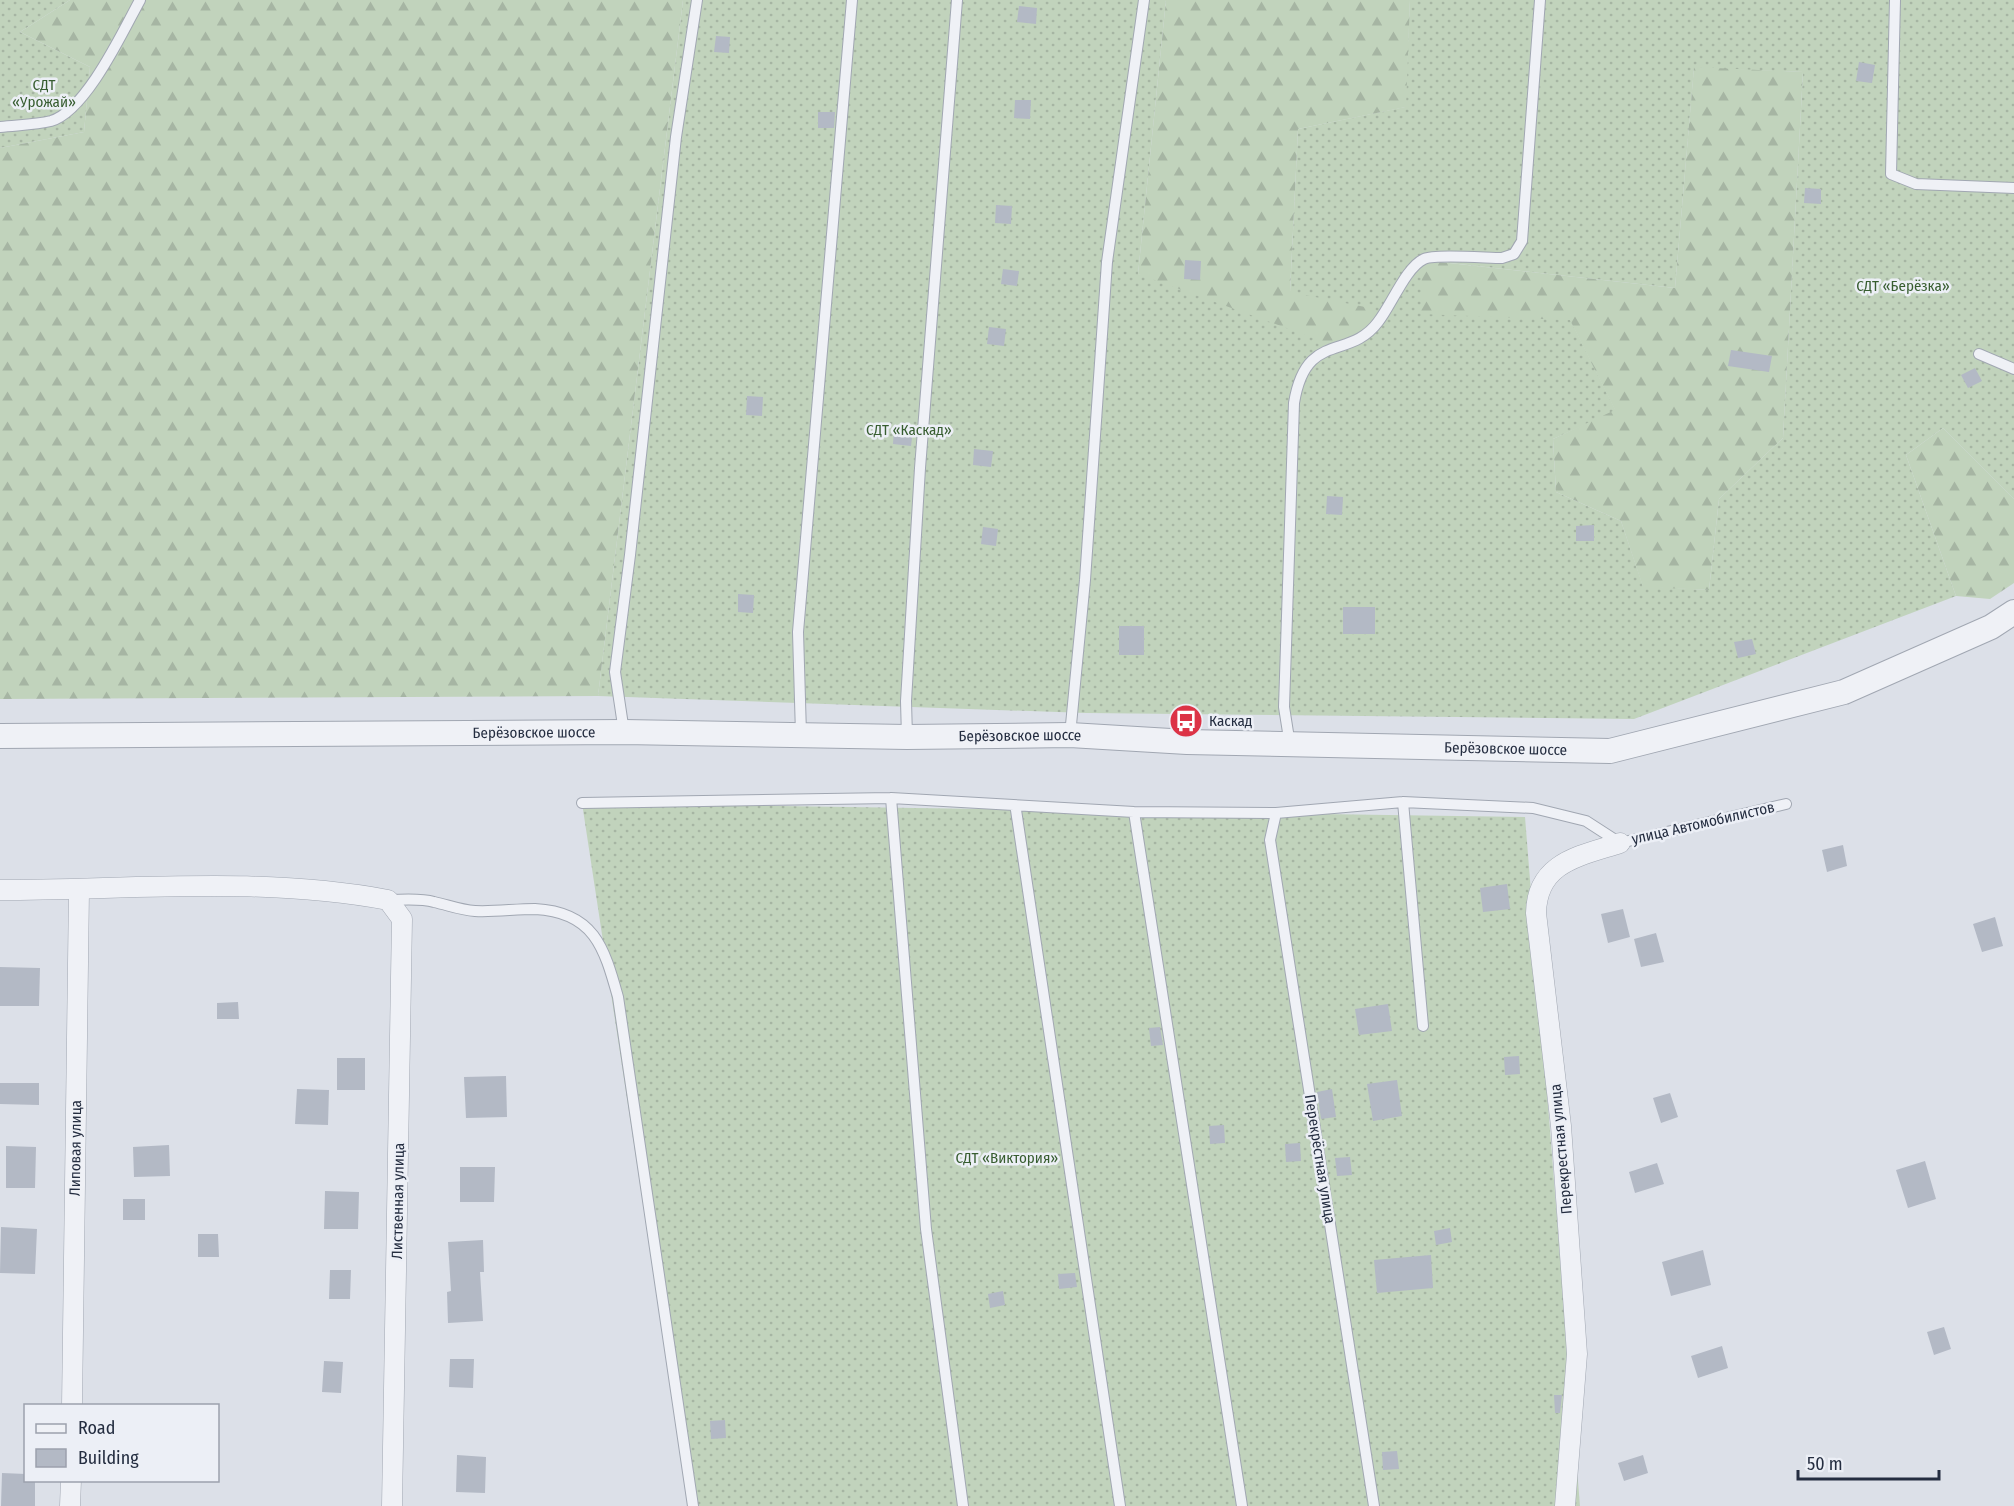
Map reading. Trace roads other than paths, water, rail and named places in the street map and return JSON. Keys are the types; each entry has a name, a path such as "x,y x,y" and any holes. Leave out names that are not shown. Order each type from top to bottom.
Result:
{"street":[{"name":"Берёзовское шоссе","path":"0,736 624,732 907,737 1070,735 1290,745 1610,752 1844,692 1991,627 2014,612"},
{"name":"Перекрестная улица","path":"1565,1506 1577,1354 1561,1126 1536,913 1536,895 1548,876 1562,863 1620,843"},
{"path":"0,890 290,888 339,891 388,900"},
{"name":"Липовая улица","path":"72,1404 79,890"},
{"name":"Лиственная улица","path":"388,900 402,918 403,945 392,1506"},
{"path":"70,1482 70,1506"}],"lane":[{"path":"0,127 53,120 80,102 114,50 140,0"},
{"path":"624,732 615,672 676,137 697,0"},
{"path":"801,734 798,632 852,0"},
{"path":"907,737 906,701 920,468 957,0"},
{"path":"1070,735 1085,580 1107,262 1144,0"},
{"path":"1290,745 1284,707 1294,403 1298,381 1309,363 1326,351 1370,333 1413,268 1425,258 1502,258 1514,254 1522,241 1540,0"},
{"path":"1895,0 1891,174 1916,184 2014,188"},
{"path":"1978,354 2014,369"},
{"path":"891,798 926,1229 963,1506"},
{"path":"582,803 891,798 1134,812 1276,813 1403,802 1533,808 1586,821 1620,843"},
{"path":"1403,802 1423,1026"},
{"name":"улица Автомобилистов","path":"1620,843 1786,804"},
{"path":"1016,810 1120,1506"},
{"path":"1134,812 1185,1127 1242,1506"},
{"name":"Перекрёстная улица","path":"1276,813 1270,840 1374,1506"},
{"path":"388,900 432,901 462,910 535,909 560,912 579,919 595,934 609,962 618,997 693,1506"}],"place":[{"name":"Каскад","path":"1186,721"}],"park label":[{"name":"СДТ «Урожай»","path":"44,94"},
{"name":"СДТ «Берёзка»","path":"1903,286"},
{"name":"СДТ «Каскад»","path":"909,430"},
{"name":"СДТ «Виктория»","path":"1007,1158"}]}
